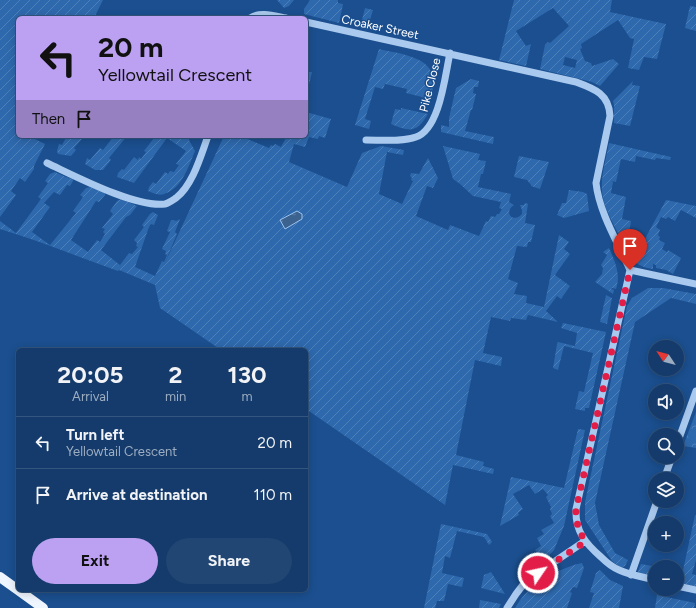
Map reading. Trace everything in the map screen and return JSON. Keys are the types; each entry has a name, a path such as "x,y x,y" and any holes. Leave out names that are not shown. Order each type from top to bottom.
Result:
{"main road":[{"path":"0,577 16,589"},
{"path":"21,592 43,608"}],"street":[{"path":"256,16 267,14 276,16"},
{"name":"Croaker Street","path":"308,22 450,53 576,82 594,88 606,100 610,116 596,183 597,194 630,270"},
{"name":"Pike Close","path":"366,140 415,138 427,130 436,114 450,53"},
{"path":"47,163 131,200 151,204 166,204 176,198 187,187 198,165 207,138"},
{"path":"648,579 631,575 618,570 585,542 578,528 576,509 630,270 696,284"},
{"path":"683,428 696,391"},
{"path":"631,575 654,508"},
{"path":"508,608 526,581 585,542"},
{"path":"684,587 696,590"}],"green space":[{"path":"0,0 103,0 95,16 16,16 16,138 35,138 45,144 34,166 34,169 25,182 20,178 11,191 16,195 0,217"},
{"path":"277,0 294,0 289,6 284,8"},
{"path":"310,0 338,0 338,3 343,4 339,23 304,14 304,9"},
{"path":"514,0 612,0 610,12 666,24 657,59 644,57 639,70 628,68 634,39 630,38 618,20 581,44 582,48 580,49 585,61 591,63 592,66 613,59 619,64 600,86 592,82 540,69 545,45 548,42 550,43 569,26 553,8 516,31 526,46 531,44 526,66 499,60","holes":["565,57 577,60 575,68 563,65"]},
{"path":"690,6 696,7 696,31 685,28"},
{"path":"365,8 373,10 367,30 360,28"},
{"path":"379,49 405,55 422,62 429,67 433,75 434,84 430,99 406,93 407,89 385,84 383,89 375,87 365,119 371,121 369,129 355,125"},
{"path":"309,72 312,72 308,89"},
{"path":"471,79 479,81 478,87 474,87 473,93 476,94 465,131 494,137 493,144 441,132 441,125 449,127 449,118 456,88"},
{"path":"633,81 632,85 640,86 630,126 614,123 613,101"},
{"path":"401,108 428,114 416,128 403,128 391,124 395,109 401,110"},
{"path":"308,113 331,119 325,138 319,136 318,139 309,137 305,147 294,144 289,162 347,187 362,153 381,146 404,150 403,155 387,152 379,194 402,204 413,181 411,180 412,178 410,176 411,173 419,174 428,158 438,178 433,188 427,186 416,216 448,230 450,225 479,236 486,221 488,222 491,216 495,217 499,214 502,209 499,208 501,202 473,196 453,179 443,146 480,154 478,160 486,161 478,187 511,194 509,202 514,205 509,211 509,214 515,218 522,214 520,205 524,205 525,203 528,204 525,223 535,225 531,242 528,242 527,247 517,246 508,279 518,283 514,294 527,296 526,303 544,307 559,235 569,242 564,249 570,254 555,275 570,286 561,299 557,296 546,311 558,322 528,315 526,320 511,318 510,321 491,317 483,353 502,357 501,366 475,360 456,455 484,462 483,466 494,469 493,474 453,465 445,505 308,410 308,348 218,348 160,308 155,285 119,270 118,271 0,229 0,221 16,233 41,199 38,197 48,183 45,181 50,174 55,172 73,179 73,181 70,186 67,185 60,195 54,192 44,203 50,207 32,232 50,245 76,213 73,211 83,197 80,195 86,188 90,187 105,193 105,195 99,202 96,201 71,240 88,252 97,240 100,242 105,234 103,232 105,229 102,228 113,214 110,211 117,201 121,199 137,206 130,215 126,217 101,250 120,265 129,253 132,254 138,247 136,246 137,243 134,240 144,227 142,225 153,212 158,215 154,225 151,224 149,227 135,267 155,276 162,261 164,262 167,255 165,254 166,251 162,249 170,232 167,231 171,220 176,221 180,219 175,232 177,234 164,265 223,138 245,138 269,148 271,145 273,146 275,144 281,147 286,138 308,138"},
{"path":"66,138 82,139 74,148 76,150 71,156 58,154 57,151 59,144 62,145"},
{"path":"112,138 125,138 109,158 111,160 103,170 95,170 85,164 87,158 90,160 100,148 103,150"},
{"path":"154,138 167,138 134,183 117,177 118,173 122,169 124,170 134,157 138,160 139,157 141,159 146,152 144,151"},
{"path":"167,138 189,138 195,151 184,176 176,187 162,195 148,191 153,182 156,184 165,172 168,174 170,171 174,172 179,165 176,164 186,151"},
{"path":"609,143 671,157 670,160 656,158 655,160 636,156 635,162 621,159 616,182 611,181 613,182 611,193 626,197 622,219 631,221 627,234 620,237 606,208 602,191 603,170"},
{"path":"519,156 549,162 540,189 531,186 527,180 514,177"},
{"path":"569,190 587,194 589,211 564,218 557,215 562,203 566,203"},
{"path":"666,200 696,206 696,218 681,210 675,221 668,217 666,219 661,217 656,227 660,230 658,235 660,237 659,240 665,243 662,249 667,252 668,250 681,258 673,274 666,270 656,268 656,265 653,264 653,269 641,266 627,253 631,249 640,248"},
{"path":"609,248 618,273 616,289 611,289 614,290 613,294 595,282 602,274 603,268 601,265 607,255 603,252"},
{"path":"648,288 663,288 696,294 696,304 671,298 635,322 595,503 599,525 615,553 628,560 625,566 621,568 612,561 585,520 585,502 627,306 632,298"},
{"path":"606,295 612,298 607,324 600,322"},
{"path":"563,323 606,332 589,408 585,408 585,411 575,409 579,391 584,392 593,353 564,346 558,370 553,368 558,342 575,346 577,333 561,328"},
{"path":"696,412 696,448 684,446"},
{"path":"578,429 585,430 564,526 554,550 546,559 543,560 535,550 541,546 537,538 544,534 541,530 554,523 550,516 552,514 550,509 551,507 546,497 548,495 543,489 535,494 529,485 513,494 523,509 518,513 519,515 500,526 511,477 564,488"},
{"path":"696,515 696,560 692,574 696,575 696,587 684,584 684,566"},
{"path":"441,524 487,534 492,542 489,545 484,537 457,531 450,558 445,556 442,573 464,578 462,587 448,584 444,601 437,601 435,608 424,608"},
{"path":"582,563 584,568 577,588 573,587 570,592 572,593 567,608 515,608 526,593 552,574 567,567"},
{"path":"641,564 648,565 648,576 639,574 638,571"},
{"path":"600,570 610,580 623,586 619,608 589,608 594,593 590,592 596,573"},
{"path":"491,572 505,594 481,588 484,575"},
{"path":"657,596 695,603 694,608 655,608"},
{"path":"480,600 501,604 499,608 479,608"}],"water":[{"path":"297,211 302,214 302,219 285,229 280,220"}],"route":[{"path":"538,573 585,542 578,528 576,509 630,270"}]}
